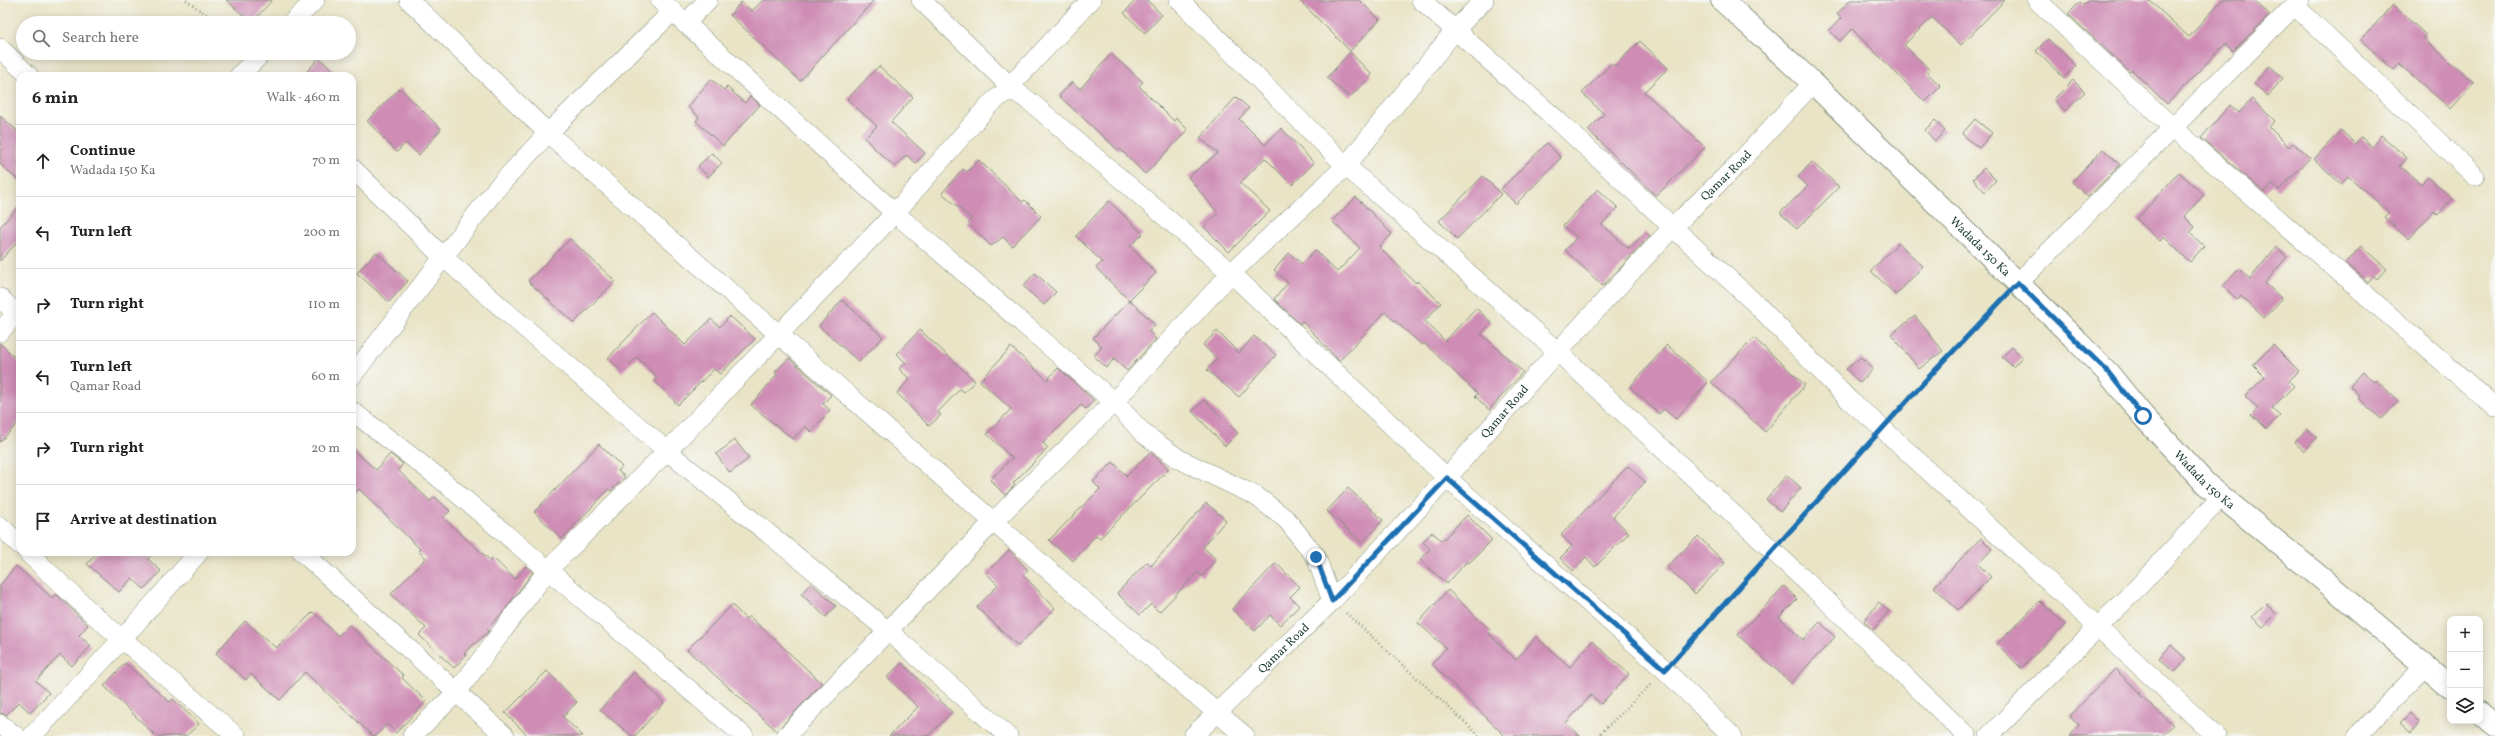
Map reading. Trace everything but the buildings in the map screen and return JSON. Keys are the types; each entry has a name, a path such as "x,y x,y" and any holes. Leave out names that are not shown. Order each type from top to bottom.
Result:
{"street":[{"path":"299,16 315,0"},
{"path":"409,0 548,133 1143,652 1218,712 1245,736"},
{"path":"356,371 442,256 495,190 548,133 672,12 708,0"},
{"path":"921,0 1012,89 1033,104 1231,273 1447,478 1665,670 1732,736"},
{"path":"412,736 457,692 547,571 667,451 895,213 988,105 1012,89 1091,0"},
{"path":"1179,0 1346,166 1558,352 1772,551 1967,736"},
{"path":"1421,0 1456,29 1758,306 1849,400 1883,429 2097,628 2216,736"},
{"path":"786,736 993,522 1114,402 1231,273 1346,166 1456,29 1484,0"},
{"name":"Wadada 150 Ka","path":"1722,0 1813,83 2108,372 2191,471 2447,684"},
{"path":"2037,0 2172,127 2495,407"},
{"path":"2018,283 2172,127 2298,3 2475,176"},
{"path":"672,12 895,213 1114,402 1144,434 1179,459 1256,496 1287,520 1316,557 1332,601"},
{"path":"0,48 25,72"},
{"path":"249,72 257,60"},
{"name":"Qamar Road","path":"1193,736 1332,601 1447,478 1558,352 1672,228 1739,164 1813,83"},
{"path":"356,172 442,256 667,451 887,630 1008,736"},
{"path":"0,298 16,311"},
{"path":"0,332 16,316"},
{"path":"356,414 438,477 547,571 744,736"},
{"path":"1989,736 2097,628 2221,497"},
{"path":"0,526 16,541"},
{"path":"32,556 94,615 123,638 236,736"},
{"path":"32,736 123,638 195,556"},
{"path":"306,556 505,736"},
{"path":"2357,736 2425,666"},
{"path":"2483,716 2495,726"}],"path":[{"path":"186,0 208,16"},
{"path":"1598,736 1665,670 1926,380 2018,283"},
{"path":"1332,601 1480,736"}],"route":[{"path":"1316,557 1332,601 1447,478 1665,670 1926,380 2018,283 2108,372 2143,416"}]}
